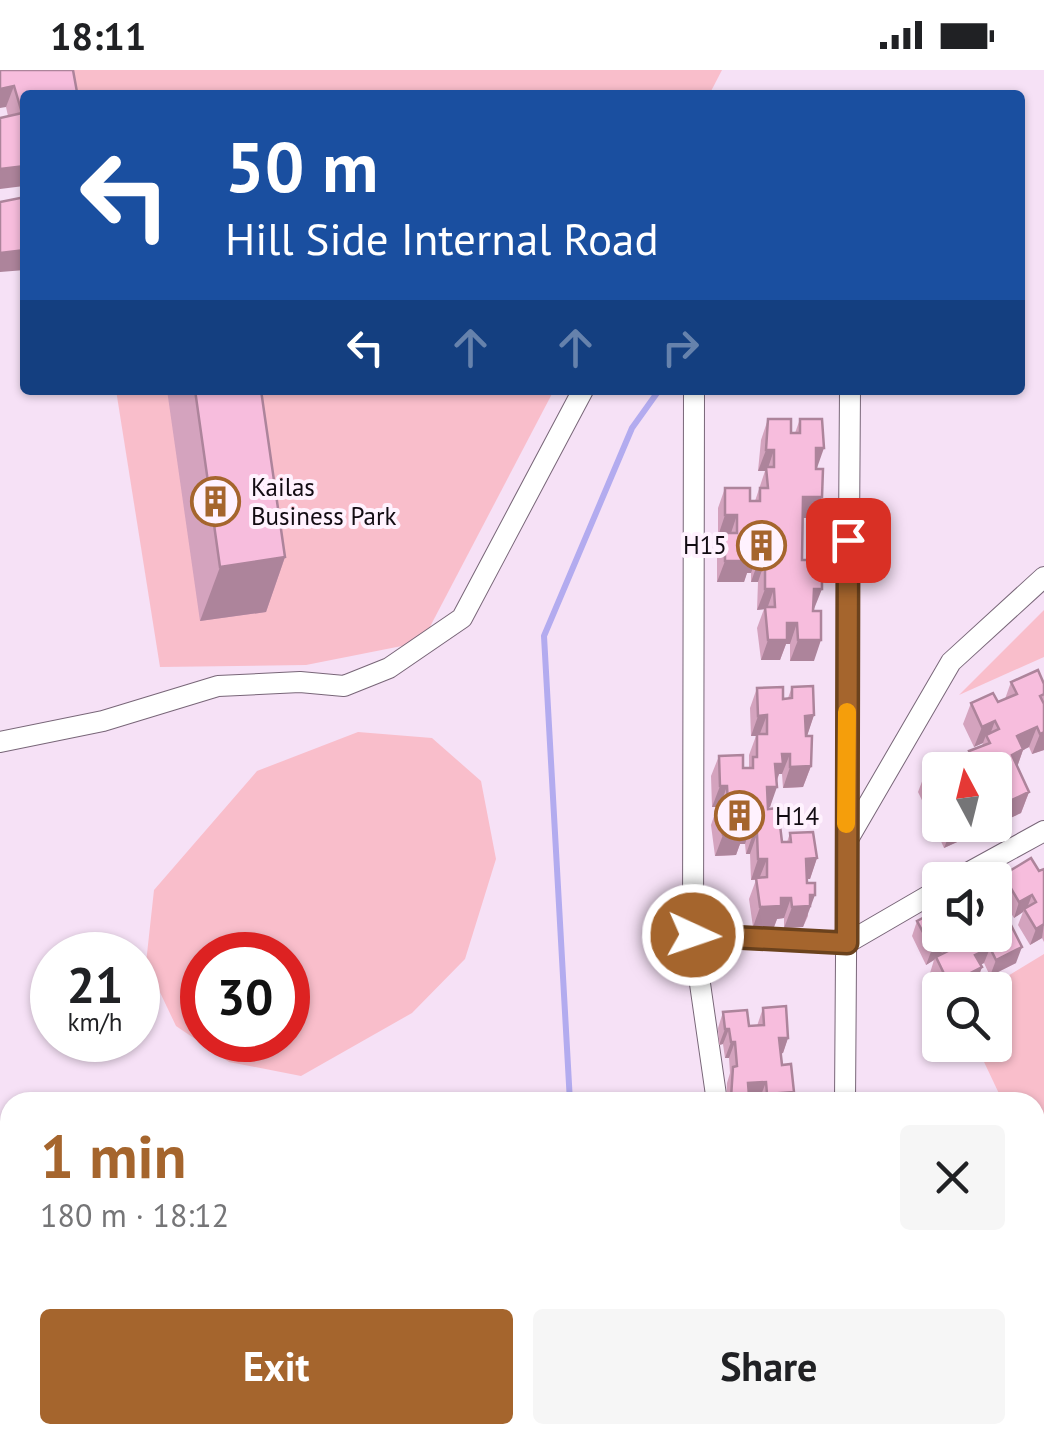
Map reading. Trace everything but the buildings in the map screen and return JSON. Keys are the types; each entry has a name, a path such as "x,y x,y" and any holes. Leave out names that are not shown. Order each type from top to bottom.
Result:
{"street":[{"path":"0,742 103,722 218,686 300,682 344,686 390,668 462,618 580,395"},
{"path":"694,395 693,935 715,1092"},
{"path":"846,1092 850,395"},
{"path":"846,842 951,662 1044,577"},
{"path":"988,862 1044,831"},
{"path":"693,935 847,943 922,899"}],"shaded area":[{"path":"65,70 722,70 712,90 68,90"},
{"path":"117,395 551,395 422,642 306,665 160,667"},
{"path":"1044,610 1044,657 959,695"},
{"path":"358,732 432,738 481,781 496,859 465,959 412,1013 301,1076 229,1062 310,1062 310,932 180,932 180,1029 160,992 160,932 149,932 154,890 257,771"},
{"path":"1044,954 1044,1092 998,1092 984,1062 1012,1062 1012,974"}],"waterway":[{"path":"569,1092 544,636 632,428 656,395"}],"slow traffic":[{"path":"846,824 847,712"}],"place":[{"name":"Kailas Business Park","path":"216,501"},
{"name":"H15","path":"762,545"},
{"name":"H14","path":"740,816"}],"route":[{"path":"693,935 847,943 848,540"}]}
